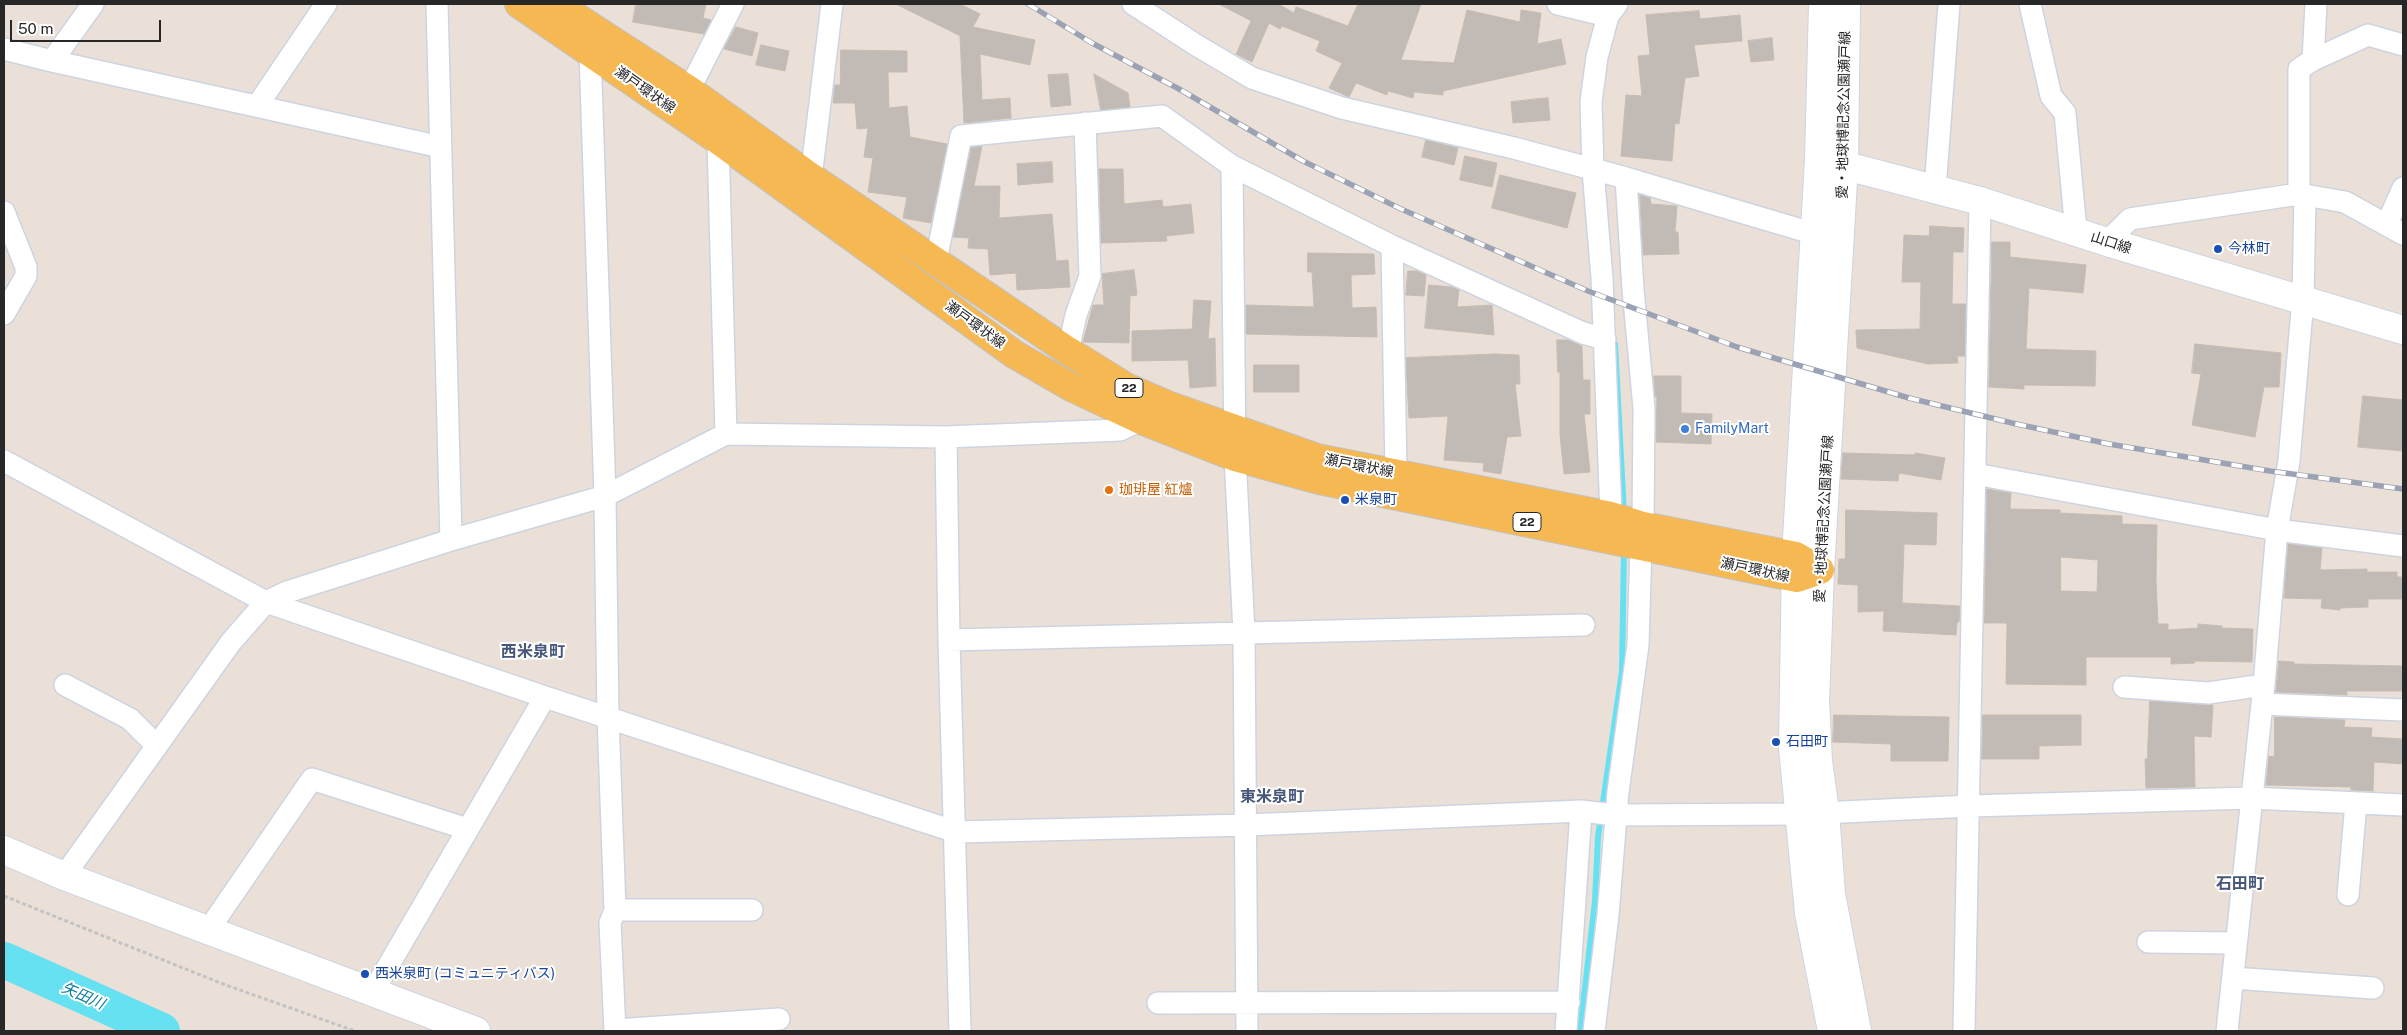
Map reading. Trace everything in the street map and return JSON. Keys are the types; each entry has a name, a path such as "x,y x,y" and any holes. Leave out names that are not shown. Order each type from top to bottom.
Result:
{"main road":[{"name":"瀬戸環状線","path":"519,4 718,140 1014,354 1071,387 1141,420 1235,444 1396,473 1611,516 1642,536"},
{"name":"瀬戸環状線","path":"556,4 689,90 811,177 1068,351 1126,387 1235,444 1319,480 1599,536 1642,536 1804,568"},
{"name":"愛・地球博記念公園瀬戸線","path":"1823,4 1831,162 1814,234 1804,568 1818,761 1813,813 1809,913 1832,1031"},
{"name":"愛・地球博記念公園瀬戸線","path":"1804,568 1831,162 1846,4"},
{"name":"山口線","path":"1831,162 1935,189 1951,196 1980,202 2107,242 2403,330"},
{"name":"愛・地球博記念公園瀬戸線","path":"1813,813 1858,1031"},
{"path":"4,850 64,876 476,1031"}],"street":[{"path":"52,61 93,4"},
{"path":"257,106 326,4"},
{"path":"437,4 451,540"},
{"path":"689,90 733,4"},
{"path":"811,177 832,4"},
{"path":"1133,4 1196,45 1252,78 1342,108 1505,146 1626,178 1814,234"},
{"path":"1558,4 1612,10 1597,57 1592,102 1593,170 1605,339 1611,516"},
{"path":"1935,189 1949,4"},
{"path":"2030,4 2051,96 2065,113 2076,231"},
{"path":"2313,60 2316,4"},
{"path":"2227,1031 2263,694 2277,530 2289,461 2302,299 2300,69 2313,60 2368,35 2403,45"},
{"path":"4,49 441,146"},
{"path":"590,52 605,496 608,717 614,910 610,923 615,1031 732,1027 779,1019"},
{"path":"936,261 961,136 1162,116 1232,166 1392,246 1583,333 1605,339"},
{"path":"1068,351 1076,315 1090,276 1085,123"},
{"path":"718,140 726,434"},
{"path":"1232,166 1235,444 1244,632 1247,1031"},
{"path":"1594,1031 1608,915 1616,815 1638,645 1644,408 1633,289 1626,178"},
{"path":"2107,242 2130,219 2302,195 2346,202 2395,229 2403,188"},
{"path":"1964,1031 1970,806 1970,640 1980,202"},
{"path":"4,212 26,267 26,276 4,314"},
{"path":"1392,246 1396,473"},
{"path":"64,876 231,642 266,602 287,592 451,540 605,496 726,434 946,437 1120,430 1141,420"},
{"path":"946,437 949,640 956,832 960,1031"},
{"path":"4,461 266,602 545,697 956,832 1246,825 1581,811 1616,815 1813,813 1970,806 2251,798 2403,805"},
{"path":"1975,474 2277,530 2403,546"},
{"path":"949,640 1584,625"},
{"path":"65,685 130,719 157,746"},
{"path":"2124,687 2263,694 2403,710"},
{"path":"373,992 545,697"},
{"path":"209,929 312,779 468,829"},
{"path":"2348,895 2356,803"},
{"path":"1566,1031 1581,811"},
{"path":"614,910 752,910"},
{"path":"2148,942 2236,943"},
{"path":"2233,978 2372,988"},
{"path":"1158,1003 1569,1002"}],"path":[{"path":"4,896 222,984 355,1031"}],"building":[{"path":"636,4 706,4 703,18 711,20 704,34 633,22"},
{"path":"896,4 960,4 980,14 973,27 1035,40 1030,65 980,54 982,100 1010,98 1011,118 964,123 960,36"},
{"path":"1219,4 1278,4 1294,13 1296,7 1348,26 1358,4 1421,4 1401,60 1454,63 1467,10 1520,22 1521,10 1541,13 1537,44 1561,39 1566,64 1443,91 1443,95 1414,92 1413,98 1388,91 1387,95 1356,83 1349,97 1329,88 1342,63 1316,51 1320,41 1282,26 1280,29 1269,23 1252,62 1236,54 1251,21"},
{"path":"1699,11 1700,19 1740,15 1742,41 1694,45 1699,76 1685,78 1679,124 1675,123 1672,161 1621,156 1626,95 1642,96 1638,56 1650,55 1646,15"},
{"path":"736,27 758,33 752,56 724,49"},
{"path":"1772,38 1774,60 1751,62 1748,41"},
{"path":"761,45 789,51 785,71 756,65"},
{"path":"841,50 907,51 907,72 888,72 889,108 907,106 910,137 947,144 931,223 903,218 907,197 868,192 873,158 864,157 868,128 857,129 855,103 833,103 835,85 840,85"},
{"path":"1068,74 1071,105 1051,107 1048,75"},
{"path":"1094,74 1128,93 1130,107 1101,110"},
{"path":"1548,98 1550,120 1513,123 1511,102"},
{"path":"1426,140 1458,148 1454,165 1422,157"},
{"path":"982,146 974,186 1000,186 999,218 1052,214 1056,261 1068,260 1070,287 1017,290 1016,273 990,275 988,249 968,248 969,238 953,237 971,148"},
{"path":"1465,156 1497,163 1492,187 1460,180"},
{"path":"1052,162 1053,182 1018,185 1017,164"},
{"path":"1099,169 1123,169 1124,204 1162,200 1163,207 1191,204 1194,233 1166,236 1167,241 1101,243"},
{"path":"1500,175 1576,193 1567,228 1492,208"},
{"path":"1640,195 1650,198 1651,204 1677,206 1675,232 1678,232 1679,254 1643,255"},
{"path":"1930,226 1964,228 1963,252 1953,252 1952,304 1966,304 1965,356 1957,356 1958,363 1928,364 1857,348 1856,330 1920,329 1921,282 1902,282 1904,235 1929,236"},
{"path":"1992,242 2010,242 2010,257 2086,265 2083,293 2029,288 2026,349 2096,351 2095,386 2024,385 2024,389 1989,387"},
{"path":"1308,253 1374,254 1375,274 1351,275 1352,308 1376,307 1377,337 1246,334 1246,305 1314,307 1312,272 1308,272"},
{"path":"1134,270 1137,295 1130,296 1129,343 1083,342 1093,305 1104,305 1102,274"},
{"path":"1408,271 1417,271 1426,275 1424,296 1406,295"},
{"path":"1429,285 1452,287 1459,290 1457,307 1492,305 1494,335 1425,328"},
{"path":"1194,300 1211,301 1208,339 1215,338 1216,386 1190,388 1188,360 1132,361 1132,331 1192,329"},
{"path":"1557,340 1568,340 1582,346 1583,380 1590,380 1590,414 1584,414 1590,472 1564,474 1560,435 1560,372 1558,372"},
{"path":"2195,344 2281,353 2279,387 2264,387 2255,437 2192,425 2201,374 2192,373"},
{"path":"1495,354 1519,355 1520,384 1515,384 1521,436 1507,437 1501,474 1483,471 1484,463 1444,460 1448,416 1409,418 1407,383 1406,358"},
{"path":"1254,365 1299,365 1299,392 1254,392"},
{"path":"1654,376 1681,376 1681,413 1712,414 1711,444 1656,442 1657,396 1655,397"},
{"path":"2363,396 2403,400 2403,451 2358,447"},
{"path":"1843,453 1915,455 1915,453 1945,458 1941,480 1899,473 1898,481 1841,479"},
{"path":"1987,489 2011,493 2010,509 2060,510 2060,513 2122,516 2122,524 2157,525 2156,579 2158,624 2168,624 2168,630 2198,628 2198,624 2222,626 2222,628 2253,629 2252,662 2194,661 2195,663 2171,664 2171,657 2086,657 2086,685 2006,684 2007,623 1984,623","holes":["2061,557 2098,560 2097,592 2061,591"]},
{"path":"1846,510 1937,513 1936,545 1904,544 1902,603 1960,606 1956,635 1883,631 1884,611 1858,612 1858,585 1838,584 1839,559 1845,559"},
{"path":"2288,544 2322,548 2320,570 2367,569 2367,572 2397,572 2397,577 2403,577 2403,599 2368,599 2368,607 2340,608 2340,610 2321,608 2322,599 2284,598"},
{"path":"2279,661 2294,662 2294,664 2403,666 2403,691 2347,691 2347,695 2276,692"},
{"path":"2150,701 2213,705 2211,737 2194,736 2195,787 2146,788 2145,759 2147,759"},
{"path":"1834,715 1949,717 1948,761 1891,761 1891,744 1833,742"},
{"path":"1983,715 2081,715 2081,745 2039,746 2039,759 1982,759"},
{"path":"2275,717 2345,720 2344,727 2372,728 2371,737 2403,739 2403,764 2374,762 2373,791 2351,790 2351,787 2266,785 2269,756 2274,757"}],"waterway":[{"path":"1615,344 1624,514"},
{"path":"1580,1031 1595,901 1598,837 1622,671 1624,549"},
{"name":"矢田川","path":"4,960 162,1031"}],"railway":[{"path":"1028,4 1092,43 1179,89 1303,161 1401,209 1588,291 1737,347 1909,398 2109,444 2270,471 2403,489"}],"place":[{"name":"今林町","path":"2218,249"},
{"name":"FamilyMart","path":"1685,429"},
{"name":"珈琲屋 紅爐","path":"1109,490"},
{"name":"米泉町","path":"1345,500"},
{"name":"石田町","path":"1776,742"},
{"name":"西米泉町 (コミュニティバス)","path":"365,974"}],"district":[{"name":"西米泉町","path":"533,652"},
{"name":"東米泉町","path":"1272,797"},
{"name":"石田町","path":"2240,884"}]}
